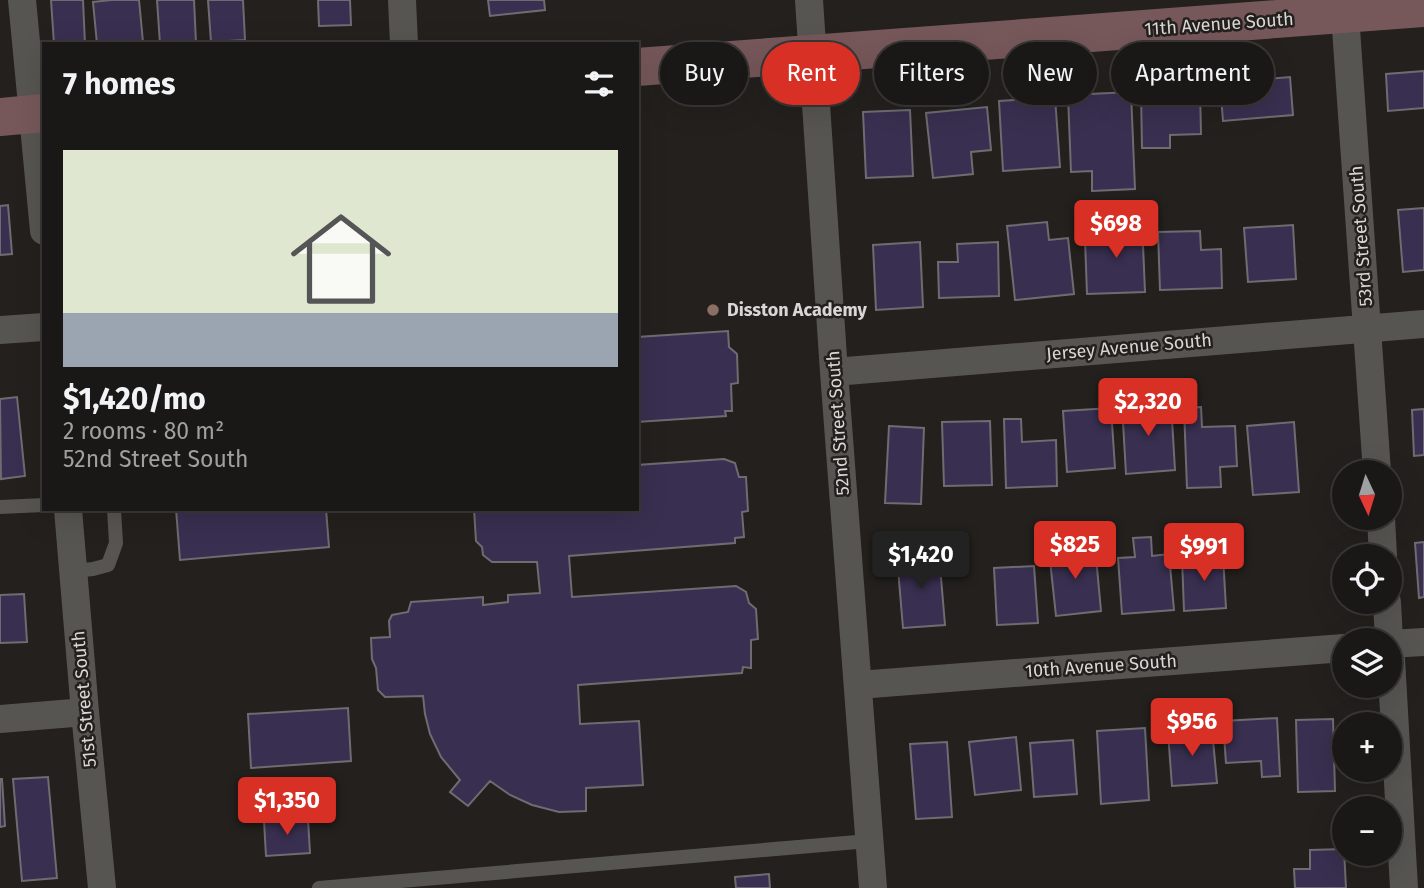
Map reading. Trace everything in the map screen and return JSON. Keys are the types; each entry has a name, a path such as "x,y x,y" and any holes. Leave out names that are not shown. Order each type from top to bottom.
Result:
{"street":[{"path":"22,0 25,115 42,219"},
{"path":"402,0 404,42"},
{"name":"52nd Street South","path":"809,0 811,42"},
{"name":"11th Avenue South","path":"860,50 1345,7 1424,8"},
{"name":"53rd Street South","path":"1345,7 1376,460"},
{"name":"11th Avenue South","path":"639,67 762,58"},
{"name":"52nd Street South","path":"816,105 873,888"},
{"name":"Jersey Avenue South","path":"834,372 1424,324"},
{"path":"0,330 42,327"},
{"name":"51st Street South","path":"68,511 102,888"},
{"path":"1402,643 1424,642"},
{"name":"10th Avenue South","path":"858,685 1332,649"},
{"path":"1393,698 1404,888"},
{"path":"0,719 85,712"}],"lane":[{"path":"0,508 42,505"},
{"path":"74,571 108,565 116,543 114,511"},
{"path":"319,888 869,841"}],"building":[{"path":"51,0 83,0 85,42 54,42"},
{"path":"139,0 143,42 97,42 93,2"},
{"path":"157,0 194,0 196,42 160,42"},
{"path":"208,0 243,0 245,40 211,42"},
{"path":"318,0 350,0 351,25 319,26"},
{"path":"488,0 544,0 545,10 490,16"},
{"path":"1424,71 1424,108 1388,111 1386,74"},
{"path":"1290,77 1293,115 1223,121 1222,105 1274,105 1274,78"},
{"path":"1111,93 1111,105 1132,105 1135,189 1092,191 1092,171 1071,172 1068,105 1097,105 1097,94"},
{"path":"999,101 1003,101 1003,105 1056,105 1060,167 1003,171"},
{"path":"1141,105 1200,105 1201,134 1170,135 1170,148 1142,148"},
{"path":"987,107 991,150 971,152 973,174 933,178 926,113"},
{"path":"910,110 913,176 866,178 863,112"},
{"path":"8,205 12,254 0,255 0,206"},
{"path":"1424,208 1424,270 1403,272 1398,210"},
{"path":"1142,221 1145,292 1087,294 1085,240 1105,240 1104,222"},
{"path":"1047,222 1049,240 1068,238 1074,294 1015,300 1007,226"},
{"path":"1293,225 1296,279 1248,282 1244,228"},
{"path":"1200,231 1201,250 1221,249 1222,288 1160,290 1158,232"},
{"path":"920,242 923,307 876,310 873,245"},
{"path":"998,242 999,296 939,298 938,262 958,262 957,244"},
{"path":"728,331 729,347 737,354 738,383 731,384 732,411 725,411 726,416 639,422 639,337"},
{"path":"17,397 25,476 1,479 0,399"},
{"path":"1171,402 1175,470 1126,474 1122,405"},
{"path":"1201,407 1202,427 1235,426 1237,466 1220,467 1221,487 1187,488 1184,408"},
{"path":"1111,408 1115,468 1067,472 1063,411"},
{"path":"1424,409 1424,455 1414,456 1412,410"},
{"path":"1004,419 1021,419 1022,442 1056,440 1057,486 1006,488"},
{"path":"990,421 992,485 944,486 942,422"},
{"path":"1294,422 1299,492 1253,495 1247,426"},
{"path":"889,426 924,428 921,504 885,503"},
{"path":"724,459 735,463 739,477 746,477 748,511 742,512 744,537 735,538 735,543 569,556 572,597 736,586 746,592 749,603 756,609 758,639 751,640 751,668 743,667 742,673 578,685 580,724 639,721 643,785 586,788 586,811 559,812 532,805 510,795 490,781 468,806 450,792 460,780 441,757 430,734 423,696 385,697 378,690 371,638 390,637 389,621 392,615 408,612 411,602 483,597 483,605 508,602 508,595 540,593 537,562 492,562 483,555 482,547 476,541 474,511 639,511 639,465"},
{"path":"176,511 326,511 329,547 180,560"},
{"path":"1151,537 1152,556 1169,554 1174,610 1122,614 1118,558 1135,557 1133,538"},
{"path":"1424,542 1424,597 1419,598 1415,543"},
{"path":"1095,546 1101,611 1056,616 1049,551"},
{"path":"939,554 945,625 903,628 897,557"},
{"path":"1223,556 1226,608 1184,611 1182,558"},
{"path":"1034,566 1038,623 997,625 994,568"},
{"path":"24,594 27,642 0,643 0,595"},
{"path":"348,708 351,761 251,768 248,714"},
{"path":"1277,718 1280,776 1262,777 1261,761 1226,763 1223,721"},
{"path":"1332,719 1332,782 1335,782 1335,791 1298,792 1296,720"},
{"path":"1145,728 1149,800 1101,804 1097,731"},
{"path":"1212,729 1217,783 1172,786 1168,733"},
{"path":"1016,737 1021,790 975,795 969,742"},
{"path":"1073,740 1077,794 1034,797 1030,743"},
{"path":"947,742 952,817 916,819 910,744"},
{"path":"48,777 57,878 22,881 13,779"},
{"path":"0,779 5,826 0,827"},
{"path":"308,819 310,853 266,856 264,821"},
{"path":"1332,849 1332,866 1345,866 1346,888 1295,888 1294,869 1310,869 1310,850"},
{"path":"769,874 770,888 736,888 735,877"}],"place":[{"name":"Disston Academy","path":"713,310"}]}
